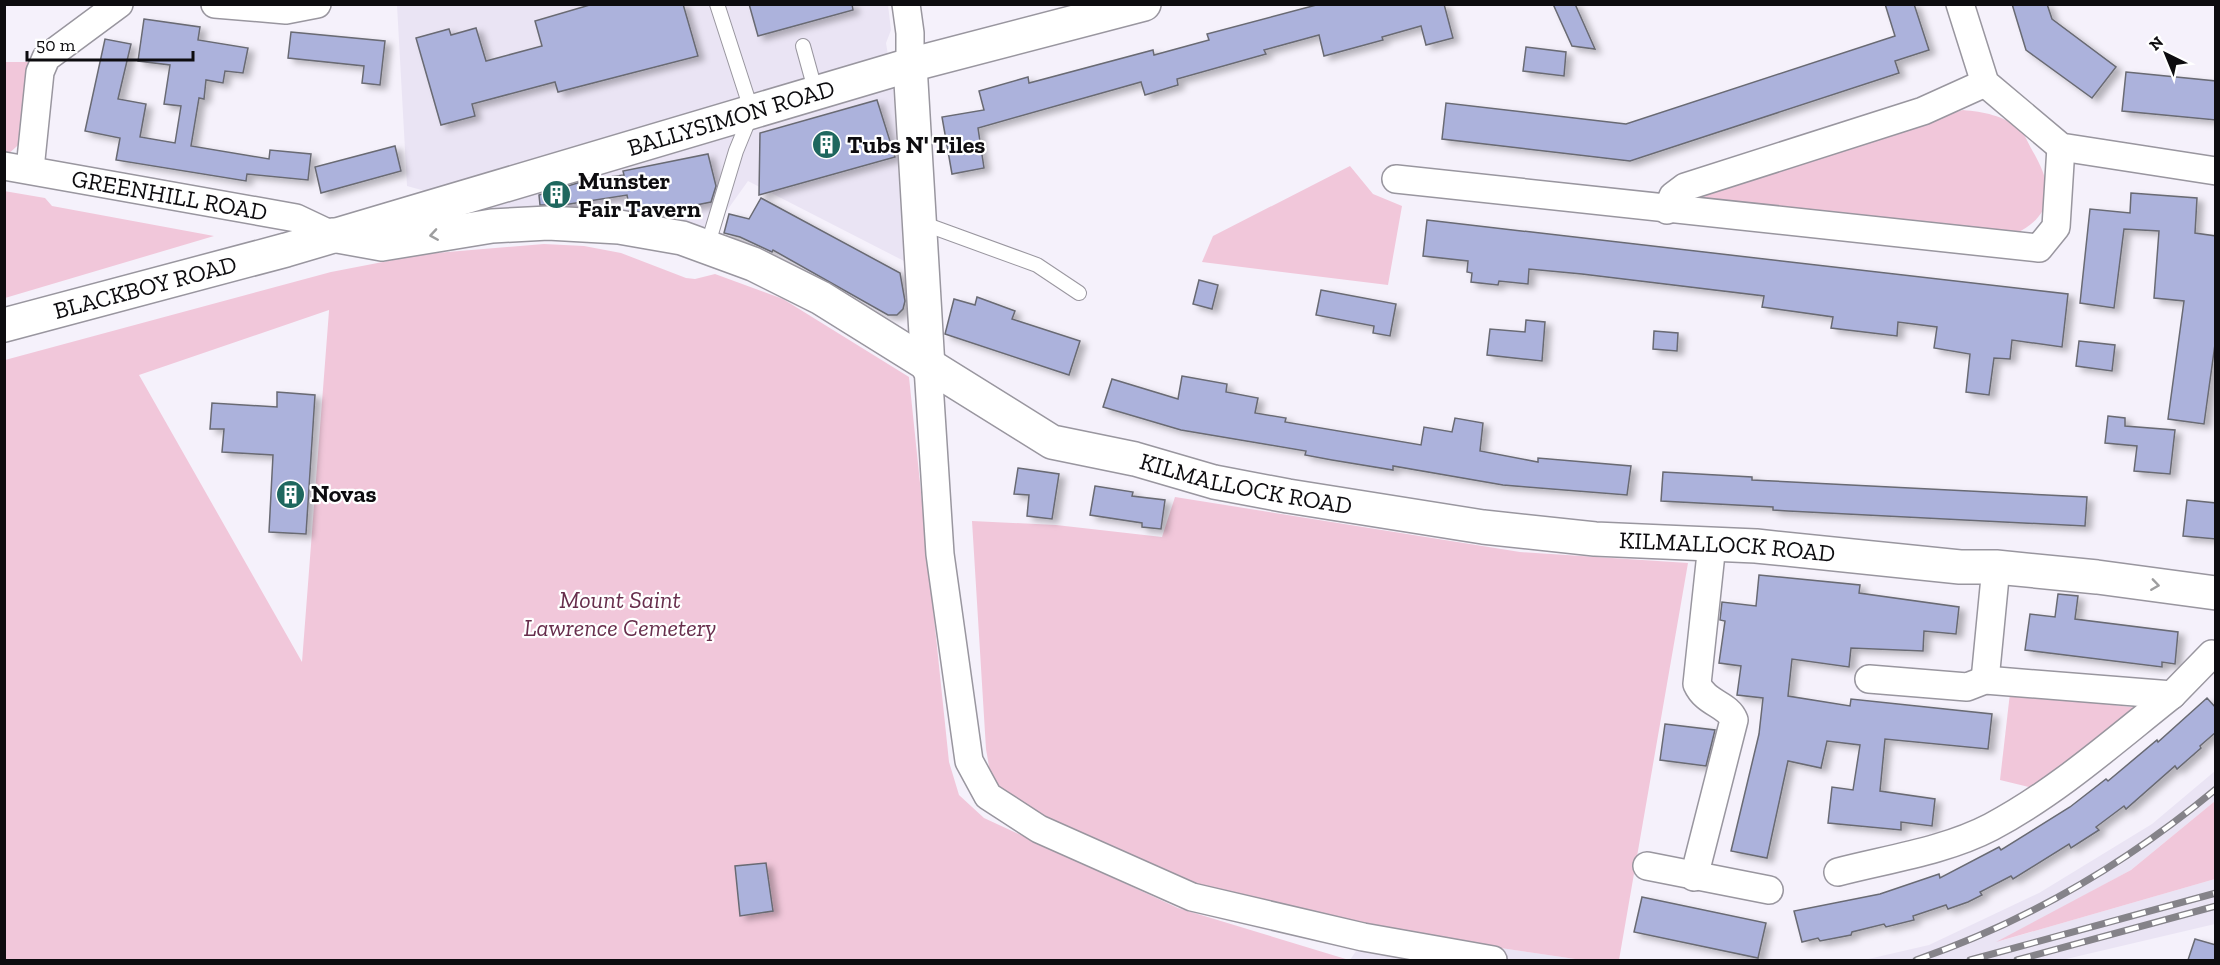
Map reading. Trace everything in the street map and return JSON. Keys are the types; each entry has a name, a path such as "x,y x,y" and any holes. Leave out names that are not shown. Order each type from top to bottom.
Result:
{"street":[{"path":"17,168 40,72 46,58 119,4"},
{"path":"215,4 286,10 317,4"},
{"path":"906,4 910,33 910,66 940,554 969,762 988,796 1039,829 1192,897 1364,937 1493,960"},
{"name":"BALLYSIMON ROAD","path":"286,250 910,66 1144,4"},
{"path":"1960,4 1985,83 2061,147 2216,171"},
{"path":"1667,210 1673,196 1685,187 1923,111 1985,83"},
{"path":"1396,179 1667,210 2039,248 2056,227 2061,147"},
{"name":"GREENHILL ROAD","path":"17,168 296,218 333,235"},
{"name":"KILMALLOCK ROAD","path":"333,235 382,244 492,226 548,223 619,227 682,238 753,264 820,298 1052,442 1135,459 1214,482 1483,527 1595,539 1756,546 1960,567 1996,567 2097,577 2216,593"},
{"name":"BLACKBOY ROAD","path":"4,325 286,250"},
{"path":"1694,877 1734,720 1731,712 1701,694 1697,684 1712,544"},
{"path":"1985,680 1996,567"},
{"path":"1838,872 1944,845 1990,827 2072,775 2172,695 2212,654"},
{"path":"1869,679 1967,687 1985,680 2172,695"},
{"path":"1647,866 1770,890"}],"lane":[{"path":"707,247 736,151 752,112 717,4"},
{"path":"803,46 816,93"},
{"path":"919,222 1037,265 1079,293"}],"shaded area":[{"path":"397,5 888,5 891,30 886,43 893,85 904,261 748,181 713,230 513,215 407,186"},
{"path":"2215,771 2215,801 2131,870 2000,941 2215,879 2215,924 2062,960 1864,960 1929,945 2039,893 2152,824"},
{"path":"1371,929 1582,960 1350,960"}],"green space":[{"path":"5,62 31,62 27,137 5,157"},
{"path":"1963,110 1993,115 2014,125 2023,134 2039,163 2047,187 2044,208 2028,226 2015,234 1705,202 1703,193"},
{"path":"1350,166 1373,194 1402,206 1388,285 1202,262 1213,236"},
{"path":"4,191 45,198 52,206 214,236 5,298"},
{"name":"Mount Saint Lawrence Cemetery","path":"544,244 584,246 621,253 686,278 695,279 715,274 783,299 909,377 949,762 959,795 984,818 1178,908 1349,960 5,960 5,360 331,272 424,254","holes":["329,310 302,662 139,375"]},
{"path":"1175,497 1520,552 1688,563 1619,960 1582,960 1371,929 1195,885 1049,821 992,784 986,749 972,521 1056,525 1162,537"},
{"path":"2010,693 2139,708 2033,788 2000,780"},
{"path":"2215,801 2215,879 1996,942 2131,870"}],"building":[{"path":"593,4 683,4 698,56 558,92 555,82 472,104 475,116 441,125 416,38 449,29 451,35 476,28 486,61 542,46 535,21"},
{"path":"749,4 852,4 853,10 758,36"},
{"path":"1320,4 1444,4 1453,38 1426,45 1421,26 1382,37 1383,40 1324,56 1319,35 1264,50 1266,54 1177,79 1178,85 1145,95 1141,82 978,128 984,168 952,174 942,117 984,110 979,91 1028,77 1029,83 1153,50 1154,55 1209,40 1207,34"},
{"path":"1553,4 1575,4 1595,49 1572,46"},
{"path":"1885,4 1914,4 1929,50 1895,61 1899,73 1630,161 1442,139 1446,103 1626,124 1895,36"},
{"path":"2012,4 2047,4 2052,19 2116,67 2092,98 2026,50"},
{"path":"144,19 200,27 198,40 248,48 243,73 225,71 223,83 206,80 204,99 199,98 191,146 269,159 270,150 311,154 308,180 247,174 246,181 116,160 120,138 85,131 105,39 131,44 118,99 146,104 140,137 175,143 181,106 164,104 170,65 138,61"},
{"path":"291,32 385,41 380,85 362,83 364,66 288,58"},
{"path":"1526,47 1566,52 1564,76 1523,71"},
{"path":"2126,72 2216,81 2216,120 2122,111"},
{"name":"Tubs N' Tiles","path":"877,100 895,157 759,195 760,133"},
{"path":"395,146 401,171 321,193 315,167"},
{"path":"708,154 716,186 711,202 651,214 630,210 627,195 563,205 540,205 539,195 587,180 624,175 623,171"},
{"path":"2131,193 2197,198 2195,233 2216,236 2216,337 2204,424 2168,419 2184,301 2154,298 2159,231 2124,229 2114,308 2080,303 2090,209 2130,213"},
{"path":"761,198 900,273 905,301 903,309 897,315 888,315 773,250 772,252 740,237 724,233 729,214 749,219"},
{"path":"1427,220 2068,294 2062,347 2012,340 2010,359 1994,358 1989,395 1966,392 1970,354 1934,348 1937,327 1898,322 1897,336 1831,328 1833,317 1762,307 1764,296 1582,274 1529,269 1528,284 1499,281 1498,285 1471,282 1472,273 1467,272 1468,261 1423,256"},
{"path":"1199,280 1218,285 1212,309 1193,304"},
{"path":"1321,290 1396,304 1390,336 1373,333 1374,326 1316,315"},
{"path":"977,297 1015,311 1012,319 1080,341 1069,375 945,334 954,299 975,305"},
{"path":"1526,320 1545,322 1542,361 1487,355 1490,329 1525,332"},
{"path":"1654,331 1678,333 1677,351 1653,349"},
{"path":"2079,341 2115,345 2112,371 2076,366"},
{"path":"1182,376 1227,384 1226,392 1258,398 1255,413 1286,418 1285,422 1421,445 1424,427 1452,432 1455,418 1483,423 1480,451 1538,462 1538,458 1631,466 1627,495 1503,485 1393,466 1393,470 1332,460 1305,455 1306,451 1181,430 1103,407 1112,379 1178,399"},
{"name":"Novas","path":"277,392 315,395 306,534 269,532 273,455 222,452 224,429 210,429 212,403 277,407"},
{"path":"2108,416 2125,418 2125,426 2175,430 2170,474 2134,471 2137,446 2105,443"},
{"path":"1018,468 1059,474 1052,519 1027,516 1029,495 1014,494"},
{"path":"1663,472 1752,477 1752,480 2087,497 2085,526 1788,511 1773,510 1773,507 1661,501"},
{"path":"1095,486 1133,492 1132,496 1165,500 1161,529 1142,527 1142,523 1090,515"},
{"path":"2187,500 2216,503 2216,539 2183,536"},
{"path":"1759,575 1860,585 1859,593 1959,607 1956,634 1924,631 1923,651 1851,648 1849,667 1792,659 1788,696 1850,706 1851,699 1992,714 1988,749 1885,739 1880,791 1935,799 1932,826 1901,822 1901,830 1828,823 1832,787 1853,790 1860,745 1827,741 1821,768 1788,761 1767,858 1731,851 1759,734 1763,698 1737,695 1741,666 1719,663 1725,621 1720,620 1722,602 1756,606"},
{"path":"2058,594 2078,596 2075,619 2178,632 2175,664 2162,662 2162,667 2025,650 2030,614 2055,617"},
{"path":"2207,698 2216,708 2216,732 2177,769 2175,766 2126,809 2124,806 2096,827 2099,830 2071,848 2069,844 2013,879 2011,876 1980,892 1982,895 1948,909 1946,905 1913,916 1914,920 1886,927 1884,924 1852,932 1851,935 1802,942 1794,911 1880,894 1939,874 1940,878 1999,847 2001,850 2070,807 2106,779 2108,781 2157,740 2158,742"},
{"path":"1665,724 1715,730 1706,766 1660,760"},
{"path":"766,863 773,911 740,916 735,866"},
{"path":"1642,897 1766,923 1758,958 1634,932"},
{"path":"2195,939 2216,945 2216,960 2188,960"}],"railway":[{"path":"1916,960 1997,928 2074,888 2147,842 2216,789"},
{"path":"1970,960 2216,893"},
{"path":"2017,960 2216,906"}],"place":[{"name":"Tubs N' Tiles","path":"826,145"},
{"name":"Munster Fair Tavern","path":"557,195"},
{"name":"Novas","path":"290,494"}]}
